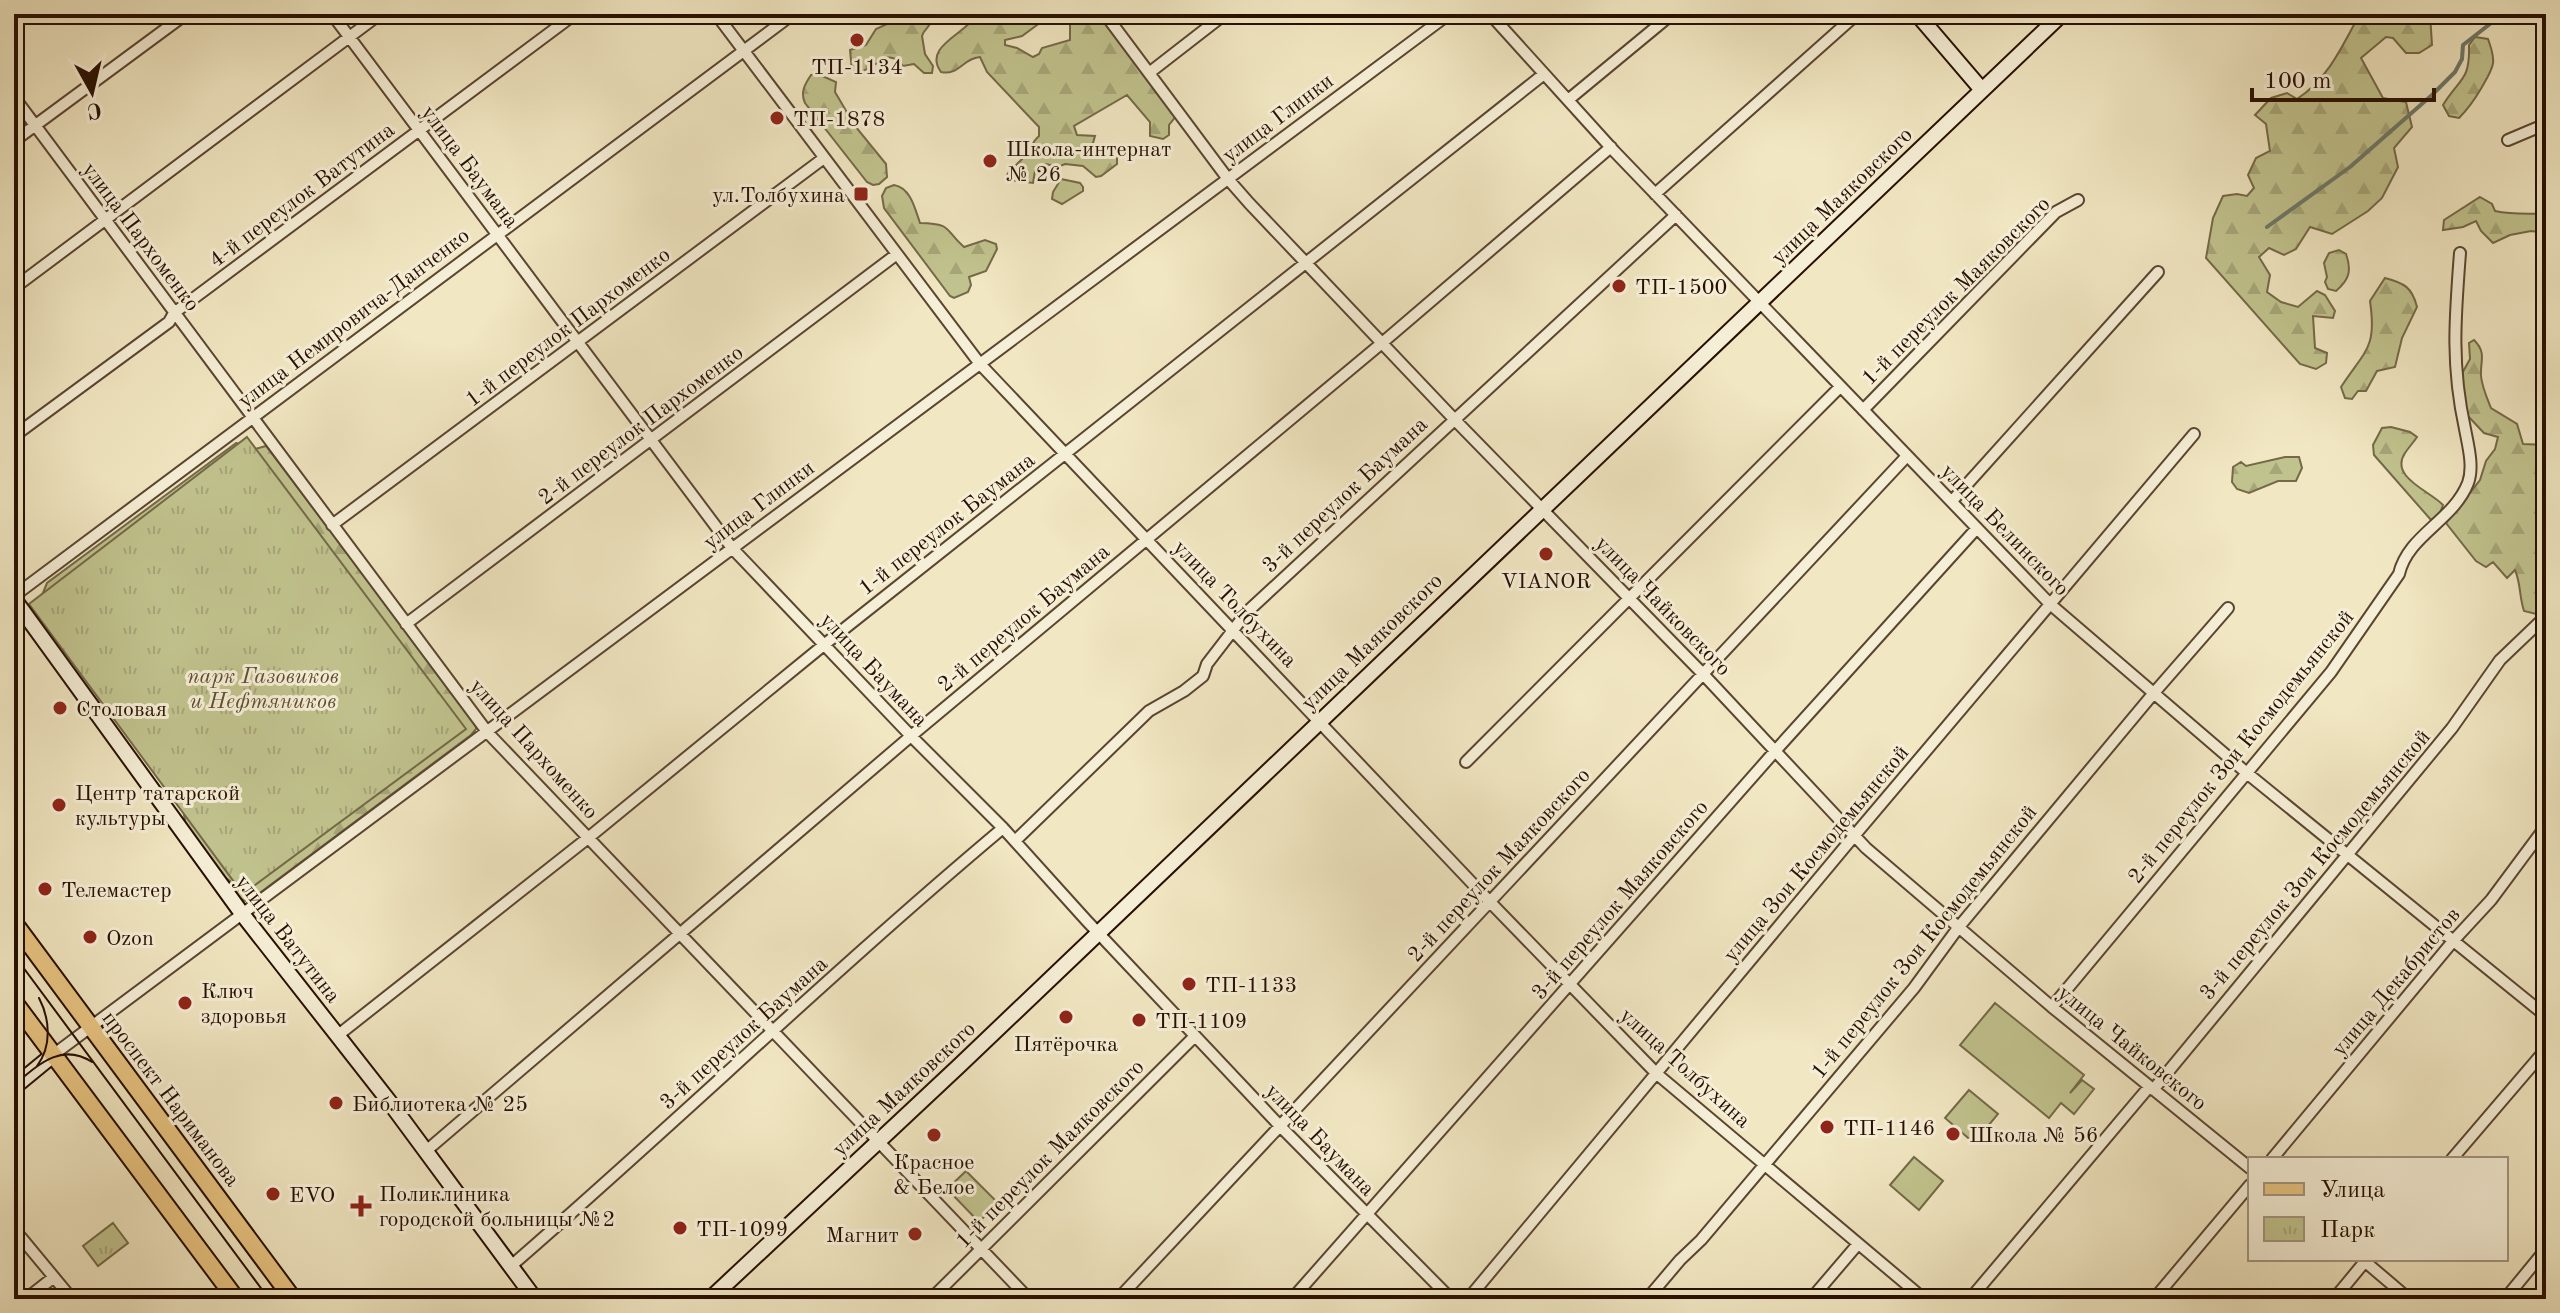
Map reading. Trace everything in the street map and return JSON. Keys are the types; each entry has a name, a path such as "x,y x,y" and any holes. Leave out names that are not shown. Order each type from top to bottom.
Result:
{"main road":[{"name":"проспект Нариманова","path":"14,923 293,1299"},
{"path":"14,1002 236,1299"}],"street":[{"path":"14,141 186,14"},
{"name":"улица Баумана","path":"332,14 732,548 1003,828 1366,1216 1451,1299"},
{"path":"14,288 380,14"},
{"name":"4-й переулок Ватутина","path":"14,436 575,14"},
{"name":"улица Толбухина","path":"716,14 980,364 1657,1074 1924,1299"},
{"name":"улица Немировича-Данченко","path":"14,597 793,14"},
{"name":"улица Чайковского","path":"1105,14 1228,179 1454,419 1776,750 1854,836 2052,1007 2248,1166"},
{"path":"1149,73 1225,14"},
{"name":"улица Глинки","path":"53,1055 1449,14"},
{"name":"улица Белинского","path":"1490,14 1655,194 2050,604 2248,774 2546,1016"},
{"path":"1568,100 1672,14"},
{"path":"1655,194 1857,14"},
{"path":"1917,14 1982,90"},
{"name":"улица Маяковского","path":"710,1299 879,1142 2062,14"},
{"name":"1-й переулок Баумана","path":"337,1036 1544,74"},
{"name":"улица Пархоменко","path":"14,97 488,733 1029,1299"},
{"path":"2508,140 2546,124"},
{"name":"2-й переулок Баумана","path":"426,1151 911,736 1382,343 1611,147"},
{"name":"1-й переулок Пархоменко","path":"332,525 824,158"},
{"name":"1-й переулок Маяковского","path":"1863,410 2056,212 2078,200"},
{"name":"3-й переулок Баумана","path":"1015,841 1149,711 1203,676 1207,664 1247,612 1676,215"},
{"name":"2-й переулок Зои Космодемьянской","path":"2052,1007 2331,672 2399,574 2403,560 2412,547 2454,507 2469,481 2470,452 2456,389 2454,336 2460,253"},
{"name":"2-й переулок Пархоменко","path":"406,624 897,254"},
{"path":"1952,501 2158,272"},
{"name":"1-й переулок Маяковского","path":"1466,762 1840,387"},
{"name":"улица Зои Космодемьянской","path":"1468,1299 2194,434"},
{"name":"2-й переулок Маяковского","path":"1118,1299 1907,456"},
{"name":"3-й переулок Маяковского","path":"1292,1299 1776,750 1977,528"},
{"name":"улица Ватутина","path":"14,597 243,915 426,1151 535,1299"},
{"name":"1-й переулок Зои Космодемьянской","path":"1647,1299 1701,1240 1914,988 1958,928 2228,608"},
{"name":"3-й переулок Зои Космодемьянской","path":"1970,1299 2349,853 2452,728 2500,660 2546,616"},
{"name":"улица Декабристов","path":"2274,1157 2522,861 2546,826"},
{"name":"3-й переулок Баумана","path":"511,1266 774,1032 920,897 1003,828"},
{"name":"1-й переулок Маяковского","path":"931,1299 1195,1036"},
{"path":"2454,1157 2546,1049"},
{"path":"14,1087 53,1055"},
{"path":"2154,1299 2248,1187"},
{"path":"14,1229 72,1299"},
{"path":"1811,1299 1858,1244"},
{"path":"2505,1299 2546,1249"},
{"path":"2334,1299 2364,1261"},
{"path":"2366,1261 2409,1299"},
{"path":"26,1299 54,1277"}],"green space":[{"path":"902,14 929,14 930,24 922,36 925,54 933,66 932,73 924,73 914,64 903,66 891,58 863,71 852,71 850,50 866,45 876,29"},
{"path":"977,14 1102,14 1176,116 1169,125 1169,135 1163,139 1150,136 1150,122 1127,95 1074,126 1077,135 1095,136 1093,143 1085,148 1087,154 1101,152 1104,157 1117,157 1117,164 1101,176 1096,177 1083,166 1046,164 1035,171 1033,183 1010,180 1007,175 1039,136 1039,127 987,72 980,57 947,73 941,72 937,63 941,47","holes":["1048,17 1070,23 1070,40 1042,48 1033,57 1005,45 1005,40 1022,36"]},
{"path":"2352,14 2430,14 2432,45 2419,53 2406,53 2393,38 2386,37 2361,58 2383,98 2406,102 2412,127 2394,148 2398,167 2382,198 2332,234 2310,227 2296,249 2284,255 2269,248 2259,257 2270,275 2267,292 2281,302 2298,307 2317,291 2325,295 2335,311 2333,318 2313,316 2315,348 2327,353 2326,363 2316,369 2300,364 2206,258 2213,218 2223,196 2247,196 2254,188 2248,175 2256,158 2270,151 2266,124 2255,115 2271,98 2287,93 2297,99 2316,83 2356,21"},
{"path":"2475,37 2488,39 2493,54 2492,69 2463,114 2459,118 2449,116 2443,105 2466,73 2469,45"},
{"path":"818,74 836,82 835,92 855,126 886,164 887,177 879,184 867,182 805,103 805,85 811,75"},
{"path":"1061,179 1080,183 1083,191 1062,204 1052,199"},
{"path":"894,185 905,190 920,223 943,226 964,247 985,240 996,244 997,249 986,271 969,277 971,285 968,292 954,298 950,296 884,208 882,196 886,188"},
{"path":"2480,197 2492,204 2495,211 2546,214 2546,233 2531,231 2510,235 2493,243 2476,221 2443,230 2444,220"},
{"path":"2339,250 2346,254 2349,270 2344,283 2336,291 2328,289 2325,282 2324,263 2329,253"},
{"path":"2385,278 2406,287 2417,307 2402,338 2395,367 2377,371 2366,391 2358,391 2352,399 2345,398 2341,387 2367,348 2372,329 2370,301"},
{"path":"2474,340 2482,353 2482,380 2491,408 2517,424 2523,444 2546,445 2546,606 2536,614 2524,611 2515,570 2507,578 2493,562 2486,567 2476,561 2446,523 2480,480 2498,437 2484,433 2466,414 2459,379 2470,359 2469,343"},
{"path":"2391,427 2417,437 2405,453 2402,469 2413,483 2443,505 2439,516 2431,520 2374,455 2373,445 2382,428"},
{"name":"парк Газовиков и Нефтяников","path":"247,437 466,729 243,894 29,604"},
{"path":"236,443 246,446 40,600 47,583"},
{"name":"парк Газовиков и Нефтяников","path":"266,446 476,722 476,729 245,901 236,896 230,881 218,873 186,826 183,809 255,449"},
{"path":"2299,457 2302,468 2296,481 2278,481 2249,493 2237,489 2232,482 2233,467 2241,462 2246,466"},
{"path":"1995,1003 2084,1075 2070,1093 2082,1080 2094,1089 2074,1114 2061,1103 2049,1118 1960,1045"},
{"path":"1969,1090 1998,1114 1974,1143 1945,1118"},
{"path":"1914,1157 1943,1181 1919,1210 1890,1185"},
{"path":"966,1171 998,1203 979,1222 947,1189"},
{"path":"113,1223 128,1243 98,1266 83,1246"}],"waterway":[{"path":"2267,227 2350,167 2432,95 2455,72 2462,59 2463,45 2495,20 2496,14"}],"tram line":[{"path":"14,955 269,1299"},
{"path":"37,1066 45,1050 48,1032 39,998"},
{"path":"14,1085 50,1058 60,1055 81,1056 92,1062"}],"place":[{"name":"ТП-1134","path":"857,40"},
{"name":"ТП-1878","path":"777,118"},
{"name":"Школа-интернат № 26","path":"990,161"},
{"name":"ул.Толбухина","path":"861,194"},
{"name":"ТП-1500","path":"1619,286"},
{"name":"VIANOR","path":"1546,554"},
{"name":"Столовая","path":"60,708"},
{"name":"Центр татарской культуры","path":"59,805"},
{"name":"Телемастер","path":"45,889"},
{"name":"Ozon","path":"90,937"},
{"name":"ТП-1133","path":"1189,984"},
{"name":"Ключ здоровья","path":"185,1003"},
{"name":"Пятёрочка","path":"1066,1017"},
{"name":"ТП-1109","path":"1139,1020"},
{"name":"Библиотека № 25","path":"336,1103"},
{"name":"ТП-1146","path":"1827,1127"},
{"name":"Школа № 56","path":"1953,1134"},
{"name":"Красное & Белое","path":"934,1135"},
{"name":"EVO","path":"273,1194"},
{"name":"Поликлиника городской больницы №2","path":"361,1206"},
{"name":"ТП-1099","path":"680,1228"},
{"name":"Магнит","path":"915,1234"}]}
